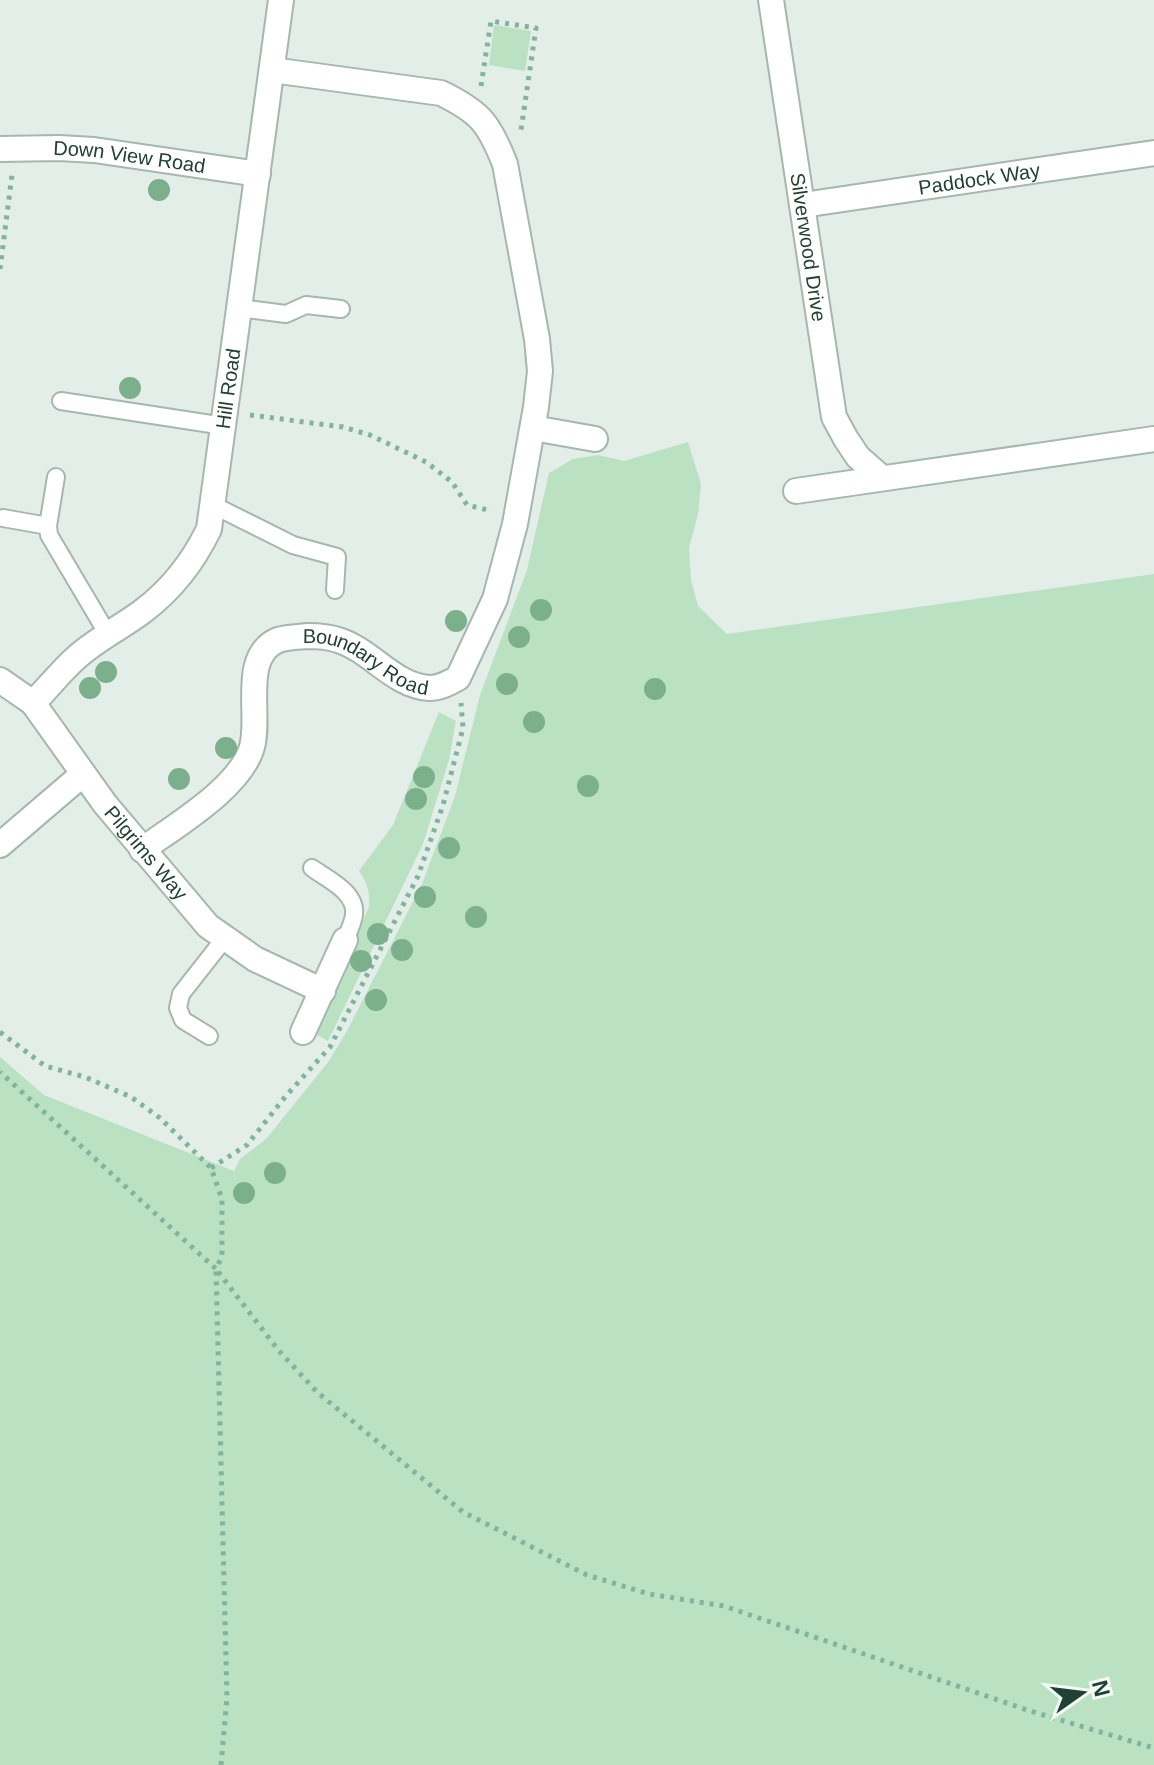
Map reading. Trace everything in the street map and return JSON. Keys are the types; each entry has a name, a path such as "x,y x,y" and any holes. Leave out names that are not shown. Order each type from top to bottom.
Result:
{"street":[{"name":"Hill Road","path":"33,703 76,657 107,633 144,611 172,584 197,555 209,529 281,0"},
{"name":"Silverwood Drive","path":"771,0 834,417 858,457 882,478"},
{"name":"Boundary Road","path":"142,850 219,792 240,771 251,747 256,720 255,671 264,650 276,641 303,636 337,639 412,684 430,688 446,685 458,678 495,599 517,517 533,428 540,371 537,339 505,164 494,137 477,114 465,104 441,93 272,70"},
{"name":"Down View Road","path":"8,148 94,150 258,174"},
{"name":"Paddock Way","path":"803,205 1154,153"},
{"path":"533,428 595,439"},
{"path":"796,491 1154,439"},
{"name":"Pilgrims Way","path":"0,680 33,703 142,850 208,926 255,959 323,991"},
{"path":"0,845 83,774"},
{"path":"303,1032 345,940"}],"lane":[{"path":"239,308 286,314 306,305 341,309"},
{"path":"61,401 225,419"},
{"path":"56,477 49,535 107,633"},
{"path":"213,505 293,545 337,557 335,590"},
{"path":"3,518 48,526"},
{"path":"312,868 348,894 353,904 354,915 345,940"},
{"path":"209,1036 183,1020 178,1008 181,994 225,938"}],"path":[{"path":"477,114 491,21 536,28 516,161 505,164"},
{"path":"0,269 8,148"},
{"path":"225,419 343,427 370,435 426,462 452,482 467,505 517,517"},
{"path":"0,1032 45,1066 85,1077 131,1097 160,1118 211,1168 222,1199 222,1256 216,1269 227,1698 221,1765"},
{"path":"0,1072 216,1269 279,1351 317,1392 463,1512 587,1575 649,1594 724,1606 1027,1710 1154,1748"}],"green space":[{"path":"494,25 531,31 525,71 489,65"},
{"path":"688,442 701,484 698,514 689,548 691,580 698,606 727,634 1154,574 1154,1765 0,1765 0,1057 44,1095 234,1171 240,1159 266,1139 329,1061 422,884 455,796 480,695 527,570 549,473 573,459 598,455 624,461"},
{"path":"439,712 456,721 449,760 423,844 328,1041 314,1033 369,907 368,888 359,871 393,825"}]}
